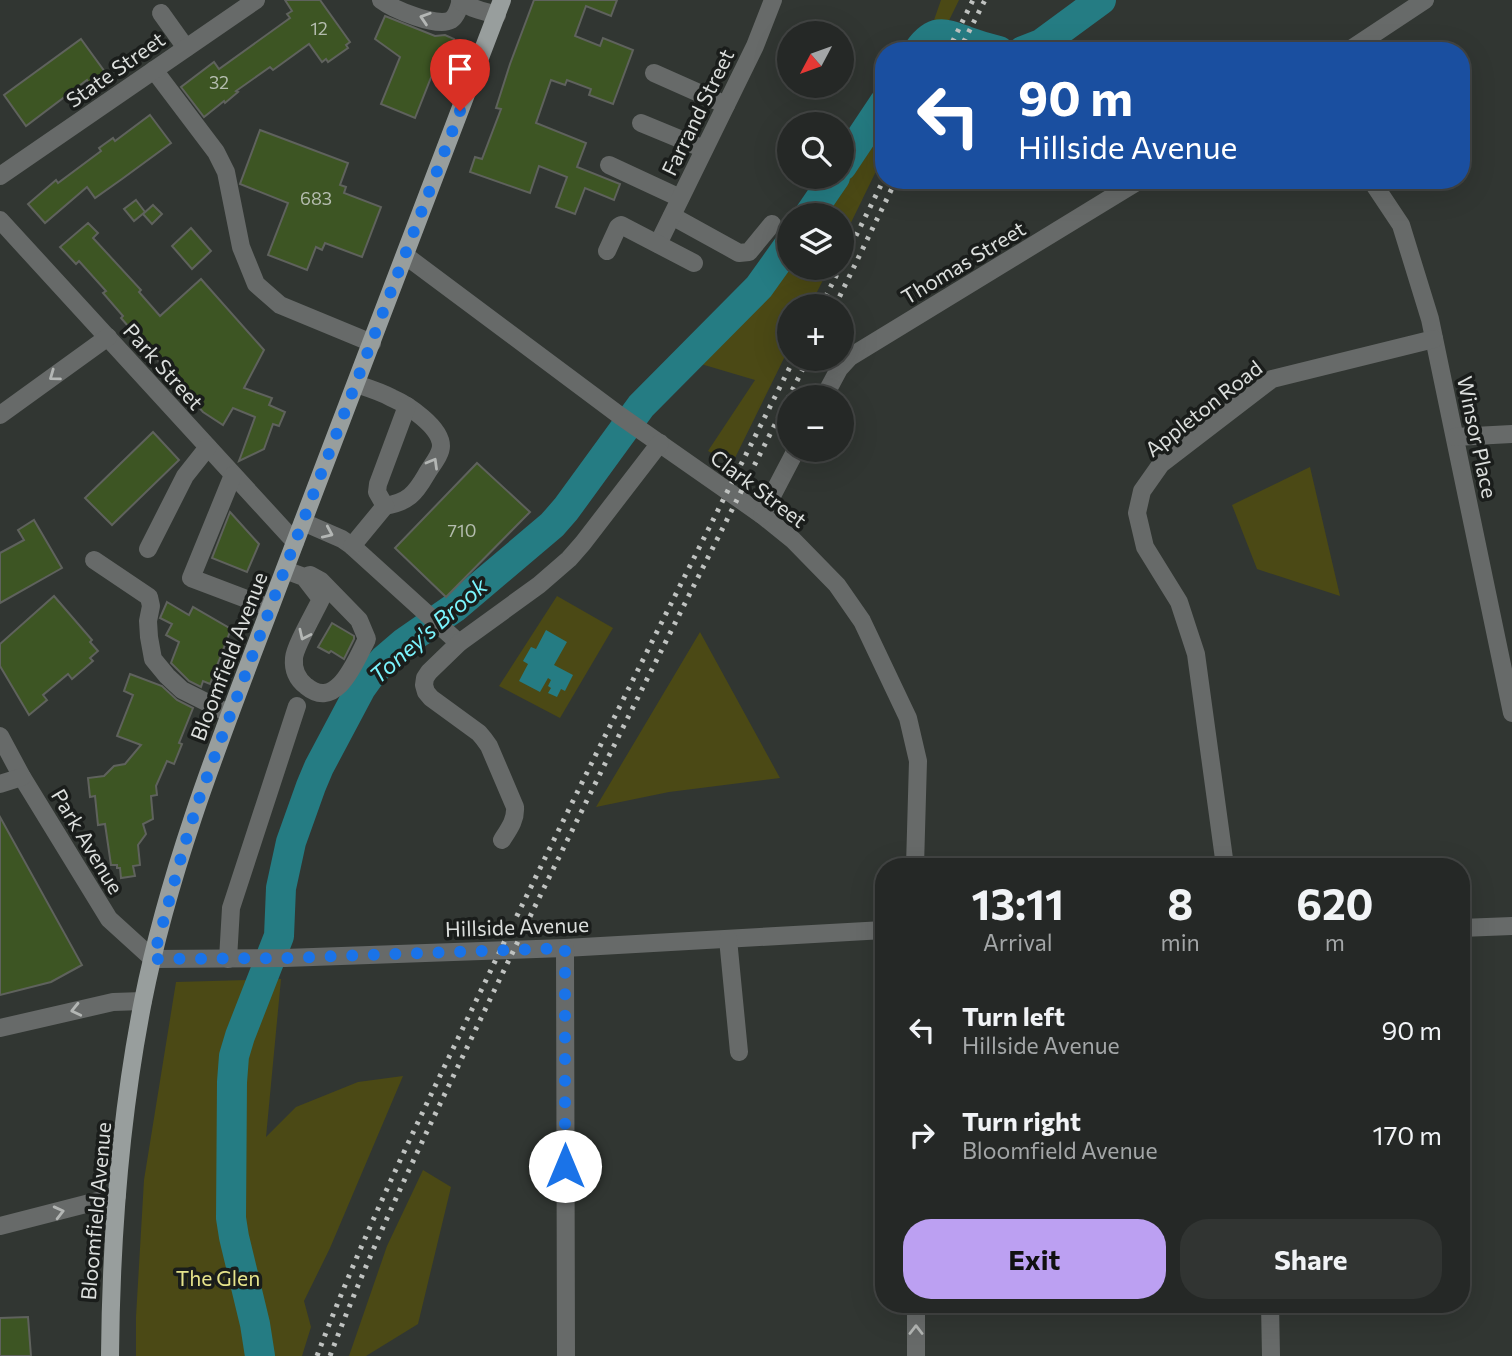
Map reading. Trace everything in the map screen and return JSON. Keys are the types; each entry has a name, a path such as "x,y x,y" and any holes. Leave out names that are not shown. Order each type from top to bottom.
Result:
{"main road":[{"name":"Bloomfield Avenue","path":"110,1356 111,1279 125,1121 143,1001 185,843 230,714 500,8"}],"street":[{"name":"State Street","path":"0,176 256,0"},
{"name":"Farrand Street","path":"658,243 755,46 773,0"},
{"path":"1362,42 1425,0"},
{"path":"391,2 431,22 449,21 460,1 469,7 500,8"},
{"path":"161,13 186,48"},
{"path":"154,70 216,152 226,172 241,247 256,284 280,305 372,342"},
{"path":"654,73 726,105"},
{"path":"641,123 704,149"},
{"path":"609,164 680,198"},
{"name":"Thomas Street","path":"830,385 838,369 850,357 1125,189"},
{"name":"Winsor Place","path":"1377,189 1401,225 1430,319 1512,713"},
{"path":"672,216 739,253 748,252 772,224"},
{"name":"Park Street","path":"0,220 295,542"},
{"path":"607,251 621,225 694,263"},
{"name":"Clark Street","path":"406,256 619,415 762,515 793,540 837,585 873,641 908,718 918,761 915,858"},
{"path":"0,415 108,337"},
{"name":"Appleton Road","path":"1224,858 1195,654 1179,603 1145,547 1136,513 1142,491 1161,464 1272,379 1434,339"},
{"path":"352,546 385,506 400,504 420,486 441,450 438,434 407,406 356,384"},
{"path":"385,506 377,492 378,484 407,406"},
{"path":"1455,438 1512,434"},
{"path":"502,840 513,824 515,807 489,746 479,733 431,698 426,692 425,678 459,643 539,585 569,559 660,443"},
{"path":"148,549 185,476 208,447"},
{"path":"762,515 790,462"},
{"path":"233,475 191,578 270,608"},
{"path":"303,522 352,546 459,643"},
{"path":"94,560 149,597 151,606 148,621 153,659 167,676 182,690 230,714"},
{"path":"285,570 304,577 321,599 294,656 295,670 298,678 308,688 320,694 330,693 346,677 367,639 359,620 321,581 310,575 304,577"},
{"path":"228,959 231,908 297,706"},
{"name":"Park Avenue","path":"0,736 109,919 153,959"},
{"path":"0,784 22,776"},
{"path":"1470,928 1512,926"},
{"name":"Hillside Avenue","path":"153,959 285,958 565,948 875,931"},
{"path":"728,939 739,1052"},
{"path":"565,948 566,1356"},
{"path":"0,1028 113,1002 143,1001"},
{"path":"0,1226 117,1196"},
{"path":"916,1313 916,1356"},
{"path":"1270,1313 1271,1356"}],"green space":[{"path":"941,0 959,0 938,42 919,42 934,20"},
{"path":"875,106 875,173 854,216 854,203 810,203 820,189 854,189 854,138"},
{"path":"777,253 777,280 823,280 816,294 777,294 778,371 732,464 708,451 755,380 701,364 689,349 760,279"},
{"path":"1310,467 1340,596 1257,569 1232,505"},
{"path":"557,596 613,628 560,718 499,686"},
{"path":"700,632 780,778 669,792 596,807"},
{"name":"The Glen","path":"281,979 266,1137 296,1107 358,1082 403,1076 330,1248 304,1301 311,1327 302,1356 136,1356 144,1180 176,982"},
{"path":"423,1170 451,1187 418,1324 366,1356 349,1356 387,1246"}],"water":[{"path":"546,630 567,642 554,665 573,675 565,691 561,689 557,697 548,693 551,680 548,678 540,692 519,681 528,664 523,661 531,647 536,649"}],"building":[{"path":"285,0 320,0 350,42 346,45 348,48 328,62 326,59 322,62 309,44 273,70 270,67 204,117 181,87 214,62 219,69 290,18 287,14 292,11"},
{"path":"534,0 617,0 611,16 586,6 575,36 600,46 603,38 633,50 613,104 589,95 591,89 567,80 565,85 551,80 536,123 586,143 577,167 620,184 614,200 585,188 575,214 556,207 567,177 539,166 530,193 470,172 475,157 482,159 501,109 496,108"},
{"path":"385,16 435,36 445,35 454,39 440,78 432,75 415,118 381,104 400,57 375,39"},
{"path":"81,39 105,72 89,83 87,80 26,126 4,95"},
{"path":"150,115 171,143 122,179 95,198 87,187 45,223 28,204 56,180 58,183 101,151 99,148 113,138 115,141"},
{"path":"260,130 348,163 340,185 346,187 344,193 381,207 362,257 325,243 322,250 316,247 307,270 268,255 288,203 240,184"},
{"path":"136,200 145,212 134,221 124,209"},
{"path":"153,205 162,214 152,224 143,214"},
{"path":"88,223 98,233 93,238 141,290 139,292 160,316 201,279 264,350 244,388 272,398 269,405 285,412 279,426 273,424 264,449 239,461 255,417 233,408 223,425 203,412 121,318 123,316 103,293 106,291 79,261 76,264 60,247"},
{"path":"191,228 211,251 192,269 172,246"},
{"path":"153,432 179,460 112,525 85,498"},
{"path":"477,463 530,512 446,597 395,548"},
{"path":"230,512 259,544 247,572 212,558"},
{"path":"34,520 62,568 0,603 0,553 24,540 18,530"},
{"path":"54,596 92,640 90,642 98,651 90,658 93,661 72,679 68,674 43,695 47,700 29,715 0,666 0,644"},
{"path":"167,602 189,615 193,607 231,629 210,684 203,681 201,687 189,681 171,663 179,642 166,635 172,624 160,618"},
{"path":"332,623 354,636 344,659 318,647"},
{"path":"130,674 162,686 177,700 193,708 174,764 167,761 156,786 157,795 151,796 153,819 143,824 146,834 138,845 140,865 133,866 135,876 121,878 120,868 111,865 105,824 98,825 95,796 90,797 88,778 104,776 114,766 125,764 141,745 117,736 133,695 124,691"},
{"path":"0,817 82,965 51,982 0,995"},
{"path":"28,1317 31,1356 0,1356 0,1318"}],"waterway":[{"name":"Toney's Brook","path":"1044,42 1101,0"},
{"name":"Toney's Brook","path":"926,42 940,34 969,42"},
{"name":"Toney's Brook","path":"854,148 875,116"},
{"name":"Toney's Brook","path":"817,203 827,189"},
{"name":"Toney's Brook","path":"260,1356 231,1218 234,1056 279,936 281,888 291,842 319,767 371,674 405,642 454,608 552,525 641,406 759,287 777,262"}],"railway":[{"path":"952,42 973,0"},
{"path":"964,42 985,0"},
{"path":"854,240 879,189"},
{"path":"841,294 892,189"},
{"path":"827,294 834,280"},
{"path":"317,1356 377,1212 525,898 788,371"},
{"path":"330,1356 429,1126 610,753 802,371"}],"route":[{"path":"460,111 201,793 153,959 285,958 565,948 565,1166"}]}
